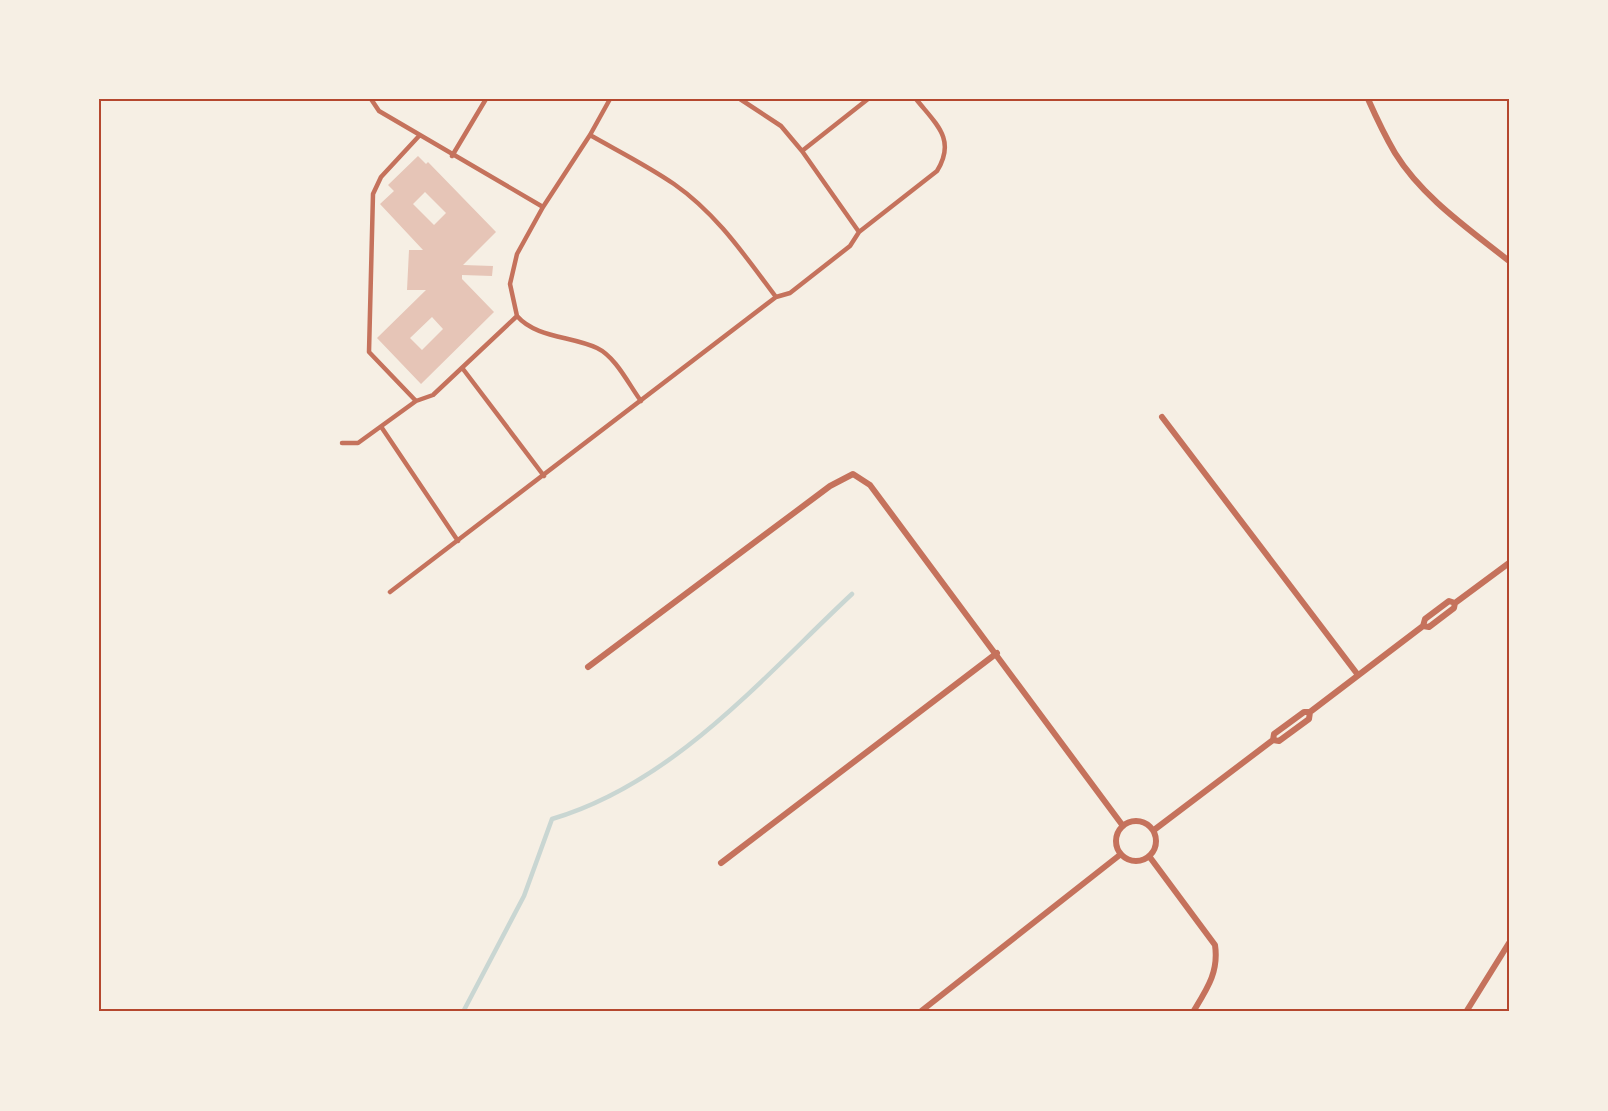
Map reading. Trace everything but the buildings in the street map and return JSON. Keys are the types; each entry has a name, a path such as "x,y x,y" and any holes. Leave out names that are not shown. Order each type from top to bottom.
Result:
{"street":[{"path":"1368,99 1396,154 1413,177 1450,213 1509,261"},
{"path":"1162,417 1358,675"},
{"path":"588,667 830,486 853,474 870,485 997,653 1123,826"},
{"path":"1154,831 1273,740 1274,734 1304,712 1310,712 1423,626 1429,627 1454,608 1455,603 1509,563"},
{"path":"721,863 997,653"},
{"path":"1123,826 1139,821 1154,831"},
{"path":"1123,826 1117,842 1121,854 1131,860 1149,856 1155,847 1154,831"},
{"path":"920,1012 1121,854"},
{"path":"1149,856 1215,945 1218,959 1214,978 1193,1012"},
{"path":"1466,1012 1509,943"}],"lane":[{"path":"371,99 379,111 452,156 543,207"},
{"path":"452,156 486,99"},
{"path":"609,99 590,135 543,207 512,269 510,284 517,316 525,326 598,348 609,356 641,401"},
{"path":"740,99 781,126 802,151 859,232"},
{"path":"802,151 868,99"},
{"path":"390,592 776,297 790,293 850,246 859,232 937,171 945,158 946,146 940,130 916,99"},
{"path":"590,135 674,184 708,212 730,235 776,297"},
{"path":"416,401 369,352 373,194 381,177 419,136"},
{"path":"342,443 358,443 416,401 433,395 517,316"},
{"path":"463,369 544,476"},
{"path":"381,428 458,541"}],"waterway":[{"path":"463,1012 524,896 552,819 596,802 638,780 677,754 750,693 852,594"}]}
